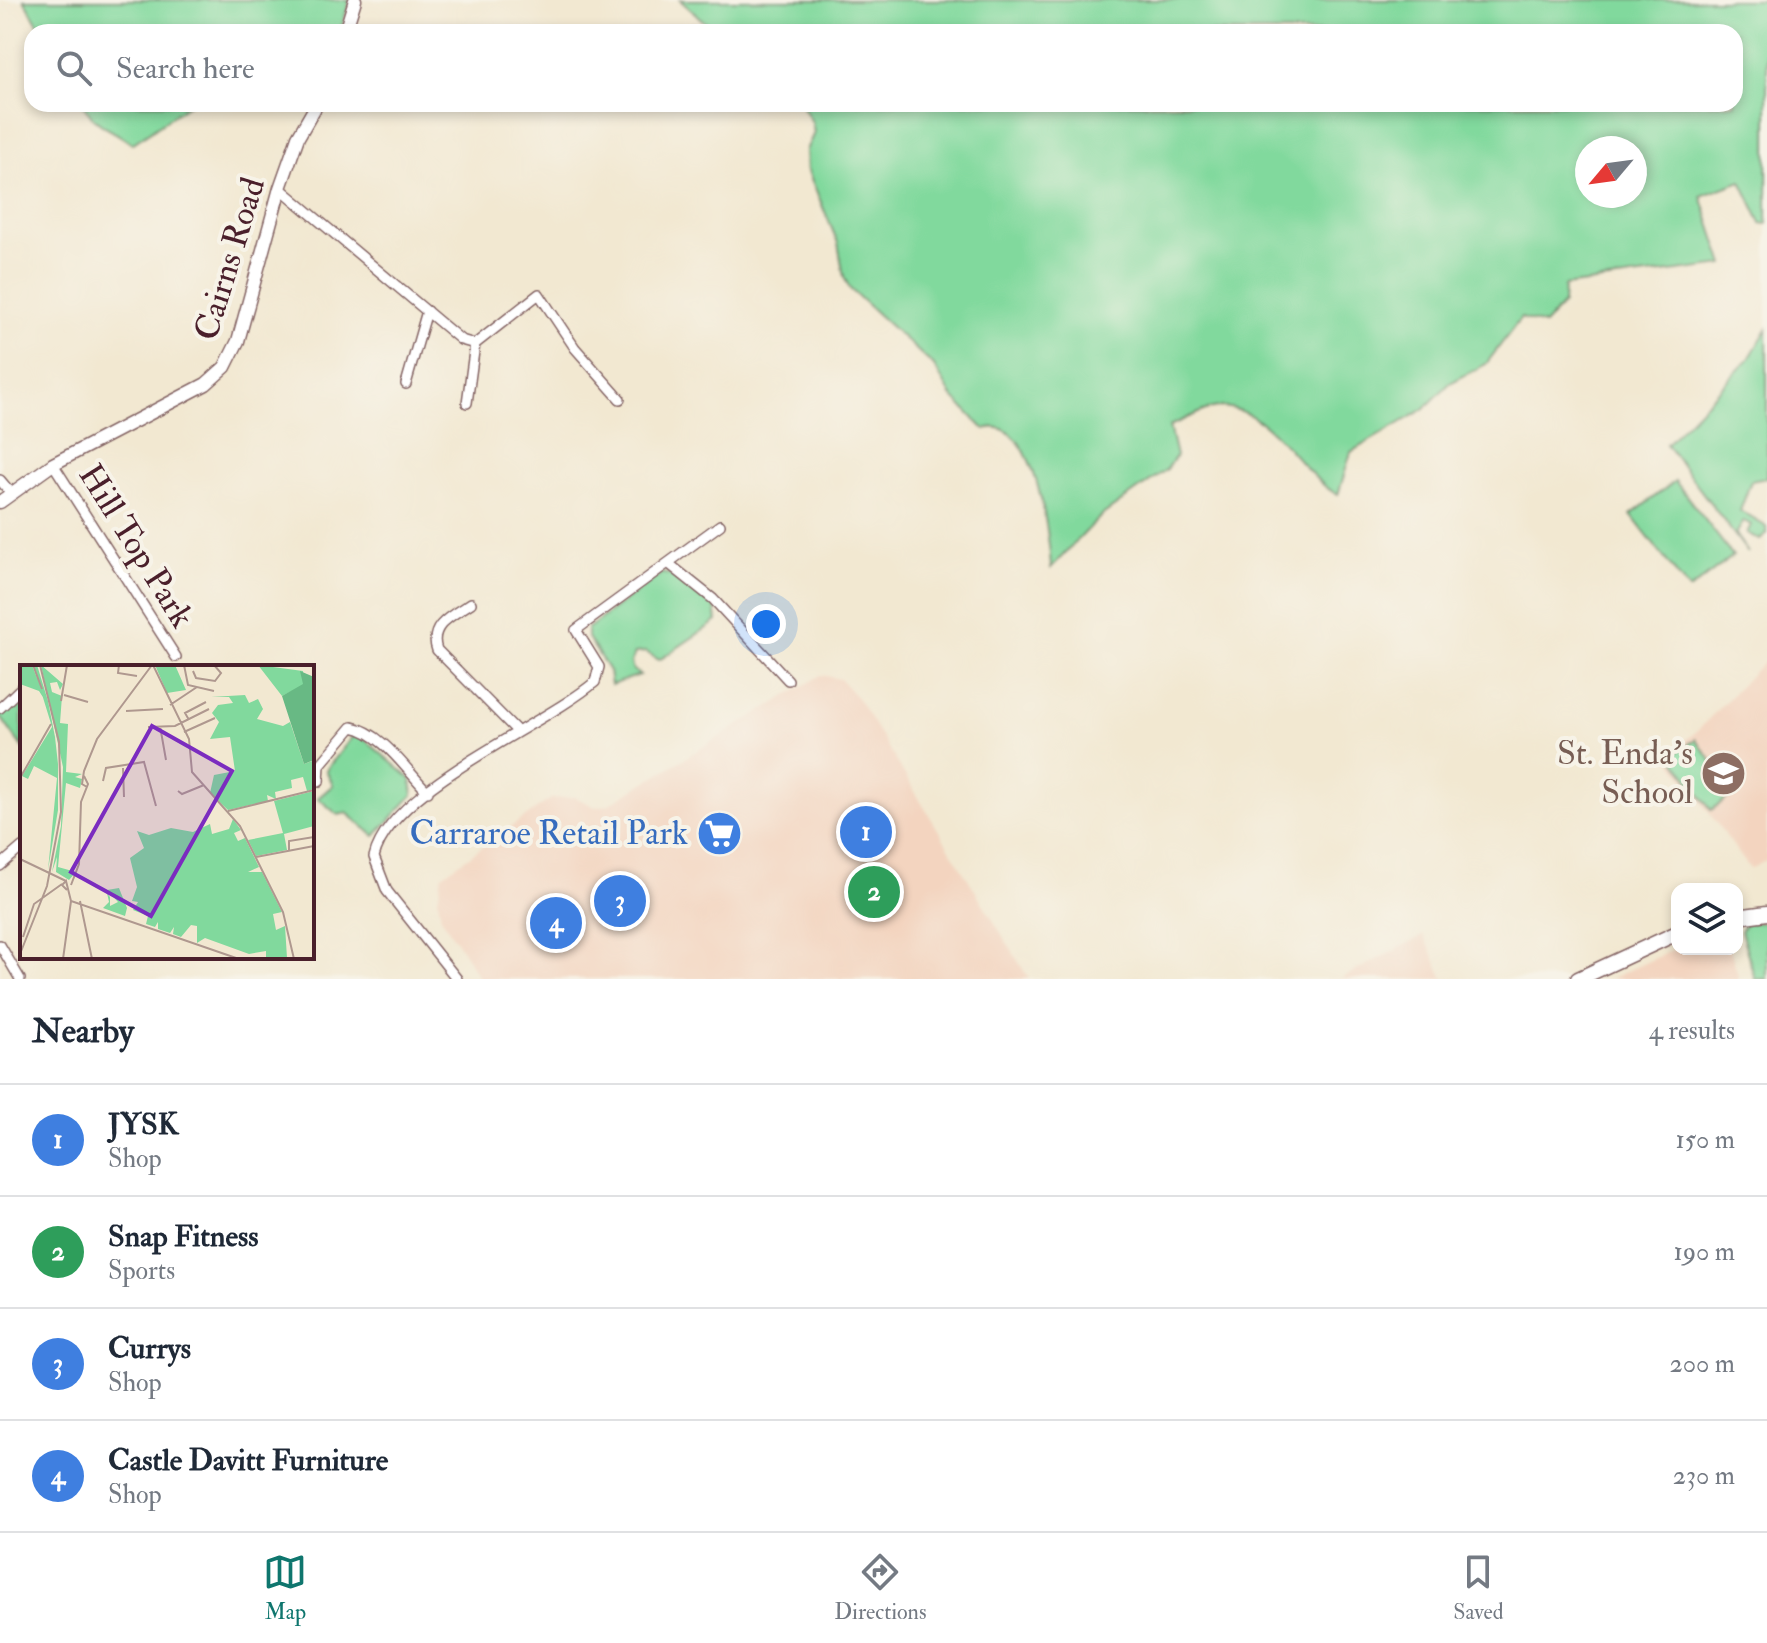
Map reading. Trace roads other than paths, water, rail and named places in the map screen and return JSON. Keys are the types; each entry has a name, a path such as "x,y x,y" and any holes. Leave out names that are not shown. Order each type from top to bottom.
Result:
{"main road":[{"path":"1743,916 1767,913"},
{"path":"1578,979 1671,936"}],"street":[{"path":"348,24 355,0"},
{"name":"Cairns Road","path":"6,498 53,464 206,384 225,367 238,341 280,188 298,137 312,112"},
{"path":"280,188 461,340 475,344"},
{"path":"467,403 475,344 539,294 575,348 620,399"},
{"path":"406,384 427,311"},
{"name":"Hill Top Park","path":"53,464 176,657"},
{"path":"0,480 6,498"},
{"path":"457,979 387,891 376,871 377,847 405,808 595,682 599,667 576,630 720,525"},
{"path":"668,563 723,608 788,680"},
{"path":"471,603 441,623 434,632 437,650 517,731"},
{"path":"0,708 20,689"},
{"path":"319,782 320,765 352,727 363,729 379,741 428,792"},
{"path":"0,866 20,849"},
{"path":"0,945 20,979"}],"place":[{"name":"St. Enda's School","path":"1724,773"},
{"name":"JYSK","path":"866,832"},
{"name":"Carraroe Retail Park","path":"719,833"},
{"name":"Snap Fitness","path":"874,892"},
{"name":"Currys","path":"620,901"},
{"name":"Castle Davitt Furniture","path":"556,923"}]}
